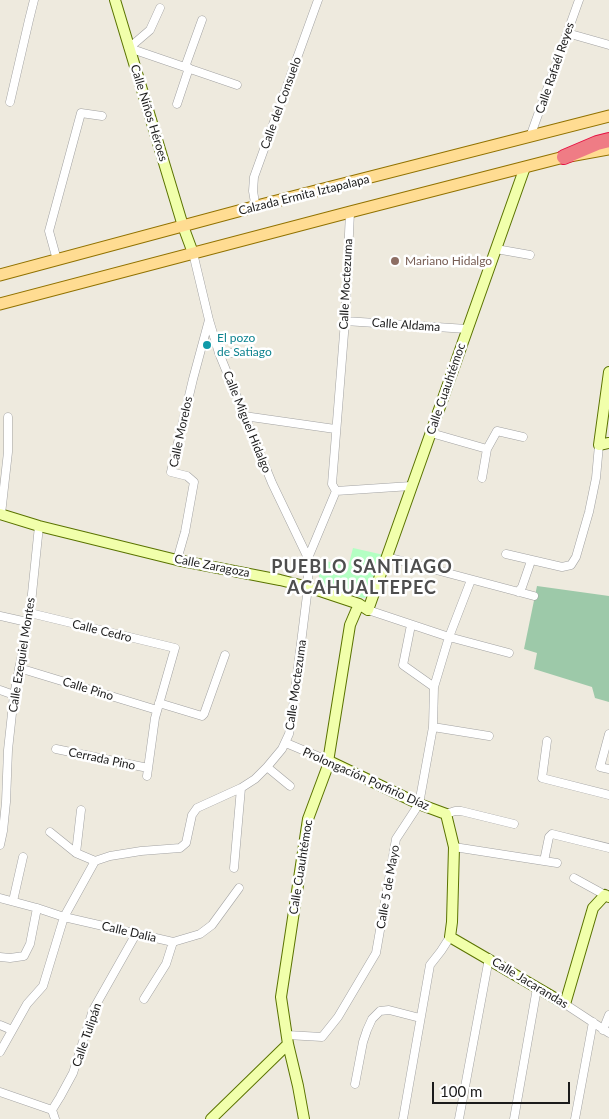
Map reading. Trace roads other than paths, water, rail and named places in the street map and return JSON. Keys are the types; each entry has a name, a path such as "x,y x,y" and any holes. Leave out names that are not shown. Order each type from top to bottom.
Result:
{"highway":[{"path":"564,157 609,140"}],"main road":[{"name":"Calzada Ermita Iztapalapa","path":"0,275 258,206 609,116"},
{"path":"0,304 564,157 609,149"}],"street":[{"path":"10,102 34,0"},
{"name":"Calle Niños Héroes","path":"115,0 183,226 193,253"},
{"name":"Calle del Consuelo","path":"258,206 255,203 253,191 254,176 318,0"},
{"name":"Calle Rafaél Reyes","path":"530,137 579,0"},
{"path":"129,48 150,30 160,8"},
{"path":"176,104 202,20"},
{"path":"567,33 609,45"},
{"path":"129,48 237,85"},
{"path":"57,260 49,230 82,113 102,116"},
{"name":"Calle Cuauhtémoc","path":"304,1119 281,997 308,819 328,768 350,625 363,607 387,556 525,167"},
{"name":"Calle Moctezuma","path":"308,558 336,491 332,484 345,321 350,212"},
{"path":"496,249 530,255"},
{"name":"Calle Miguel Hidalgo","path":"193,253 219,353 272,483 308,558 308,587"},
{"name":"Calle Morelos","path":"177,560 185,532 194,482 187,476 171,472 209,320"},
{"name":"Calle Aldama","path":"345,321 467,329"},
{"path":"219,353 251,353"},
{"path":"506,554 562,567 571,565 576,557 604,444 609,372"},
{"path":"244,416 336,429"},
{"path":"0,514 8,452 8,417"},
{"path":"482,478 487,449 497,431 522,437"},
{"path":"431,434 487,449"},
{"path":"336,491 411,486"},
{"name":"Calle Zaragoza","path":"0,514 40,526 177,560 308,587 449,637 509,653"},
{"name":"Calle Ezequiel Montes","path":"0,844 14,695 30,613 40,526"},
{"path":"387,556 534,596"},
{"path":"518,592 522,587 531,561"},
{"name":"Calle 5 de Mayo","path":"288,1040 322,1037 338,1016 376,953 396,839 420,804 433,726 434,687 449,637 471,580"},
{"name":"Calle Moctezuma","path":"95,861 110,856 141,851 180,848 186,843 192,815 197,808 241,788 255,779 286,743 291,723 308,587"},
{"name":"Calle Cedro","path":"30,613 175,648 158,706"},
{"path":"0,616 28,622"},
{"path":"411,624 404,665 434,687"},
{"name":"Calle Pino","path":"19,668 202,716 225,655"},
{"path":"0,690 14,695"},
{"name":"Cerrada Pino","path":"56,749 148,772 158,706"},
{"path":"433,726 489,736"},
{"path":"609,734 600,767 609,769"},
{"path":"547,741 542,778 609,795"},
{"name":"Prolongación Porfirio Díaz","path":"286,743 446,814"},
{"path":"0,746 8,750"},
{"path":"267,767 290,786"},
{"path":"234,868 241,788"},
{"path":"76,853 81,810"},
{"path":"403,1119 430,966 450,936 452,922 454,847 446,814 461,811 514,824"},
{"path":"0,1052 27,1004 42,986 64,916 95,861 76,853 50,832"},
{"path":"544,861 549,837 552,834 609,848"},
{"path":"454,847 557,863"},
{"path":"12,901 23,857"},
{"path":"565,1004 592,908 607,896 574,878"},
{"name":"Calle Dalia","path":"0,898 64,916 173,942 200,934 212,925 239,888"},
{"path":"0,957 24,956 30,944 37,908"},
{"name":"Calle Tulipán","path":"52,1110 73,1073 93,1010 136,934"},
{"name":"Calle Jacarandas","path":"450,936 565,1004 606,1032"},
{"path":"144,999 166,964 173,942"},
{"path":"459,1119 489,958"},
{"path":"514,1119 538,988"},
{"path":"355,1084 363,1042 372,1019 380,1011 389,1010 420,1018"},
{"path":"606,1032 609,1015"},
{"path":"575,1119 593,1022"},
{"path":"0,1025 12,1030"},
{"path":"211,1119 288,1040"},
{"path":"0,1092 52,1110 55,1119"}],"place":[{"name":"Mariano Hidalgo","path":"395,261"},
{"name":"El pozo de Satiago","path":"207,345"}],"district":[{"name":"PUEBLO SANTIAGO ACAHUALTEPEC","path":"362,577"}]}
